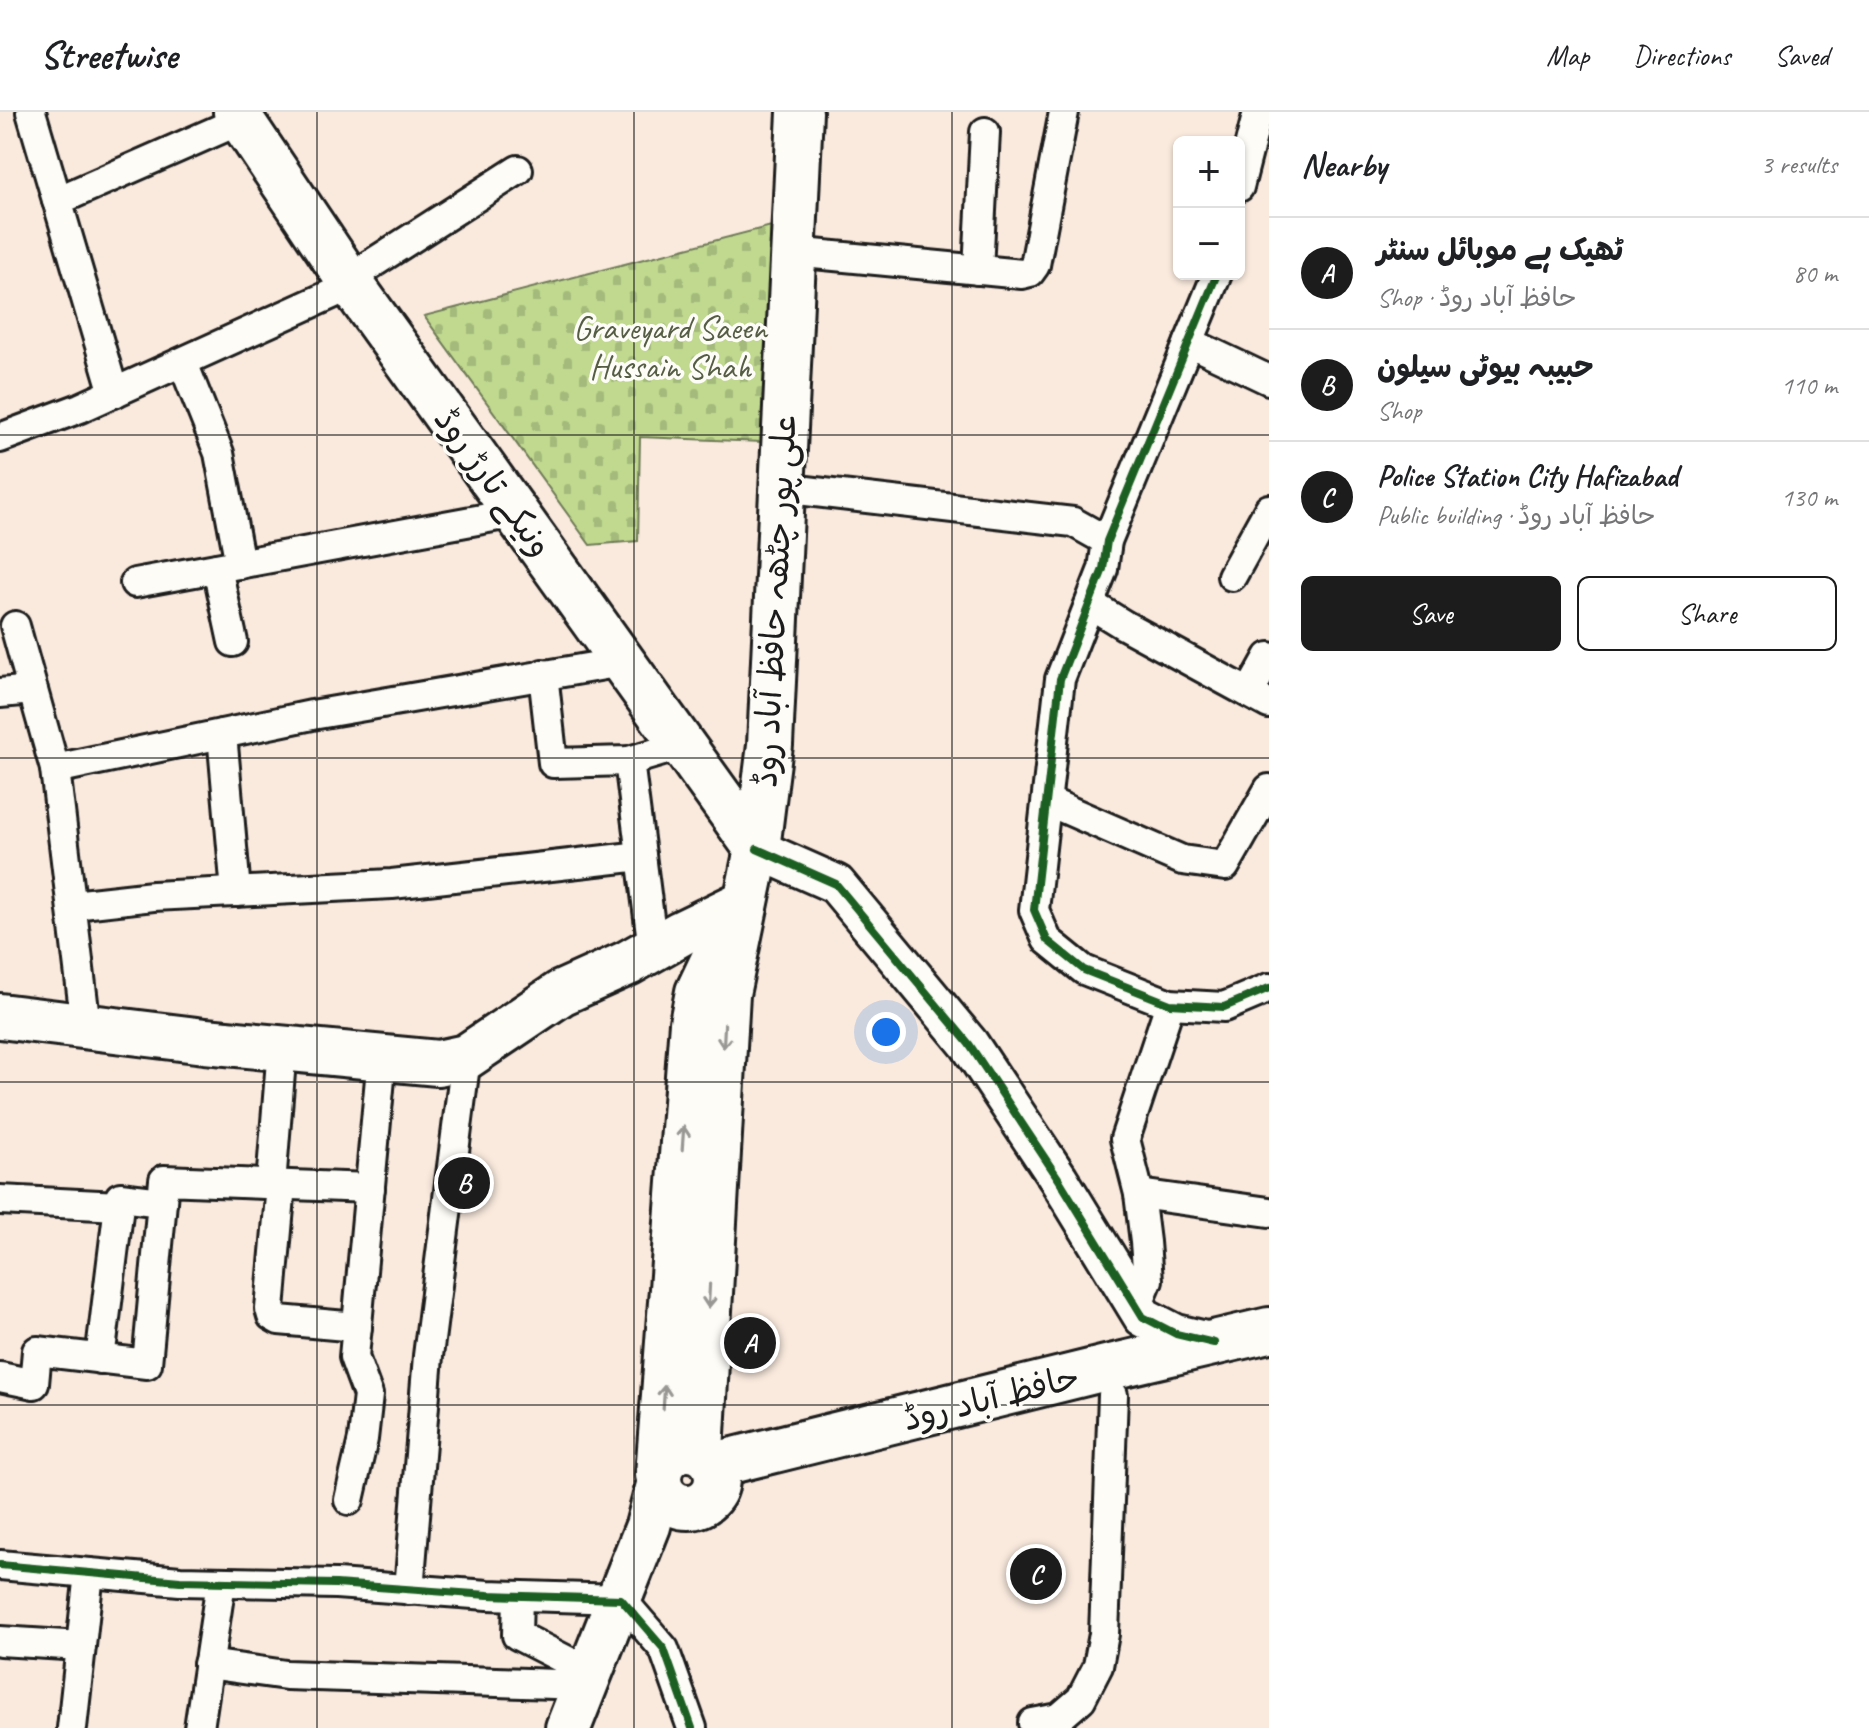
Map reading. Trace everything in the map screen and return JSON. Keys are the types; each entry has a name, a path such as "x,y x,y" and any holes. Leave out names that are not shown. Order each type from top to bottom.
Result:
{"main road":[{"name":"علی پور چٹھہ حافظ آباد روڈ","path":"757,849 770,745 800,112"},
{"name":"ونیکے تارڑ روڈ","path":"239,116 350,282 757,849"},
{"path":"568,1728 648,1526 659,1480 692,1023 698,992 741,904 757,849"},
{"path":"621,1599 707,1478 727,994 757,849"},
{"path":"0,1016 438,1063 466,1057 561,993 741,904"},
{"path":"641,956 654,975 667,979 679,990 692,1023"},
{"name":"حافظ آباد روڈ","path":"1109,1382 1214,1343 1269,1330"},
{"name":"حافظ آباد روڈ","path":"659,1480 666,1458 682,1449 691,1449 707,1478 1109,1382 1269,1357"}],"street":[{"path":"31,112 114,393"},
{"path":"793,252 1022,274 1030,272 1035,265 1064,112"},
{"path":"1245,163 1258,112"},
{"path":"57,201 239,116"},
{"path":"978,270 985,132"},
{"path":"0,438 80,408 183,363 350,282 518,170"},
{"path":"1215,280 1107,541 1103,569 1060,679 1034,910 1047,940 1084,970 1170,1004 1224,1007 1269,988"},
{"path":"1189,342 1269,380"},
{"path":"183,363 219,453 233,642"},
{"path":"781,488 1073,522 1107,541"},
{"path":"1232,576 1269,509"},
{"path":"135,583 515,513"},
{"path":"1090,604 1259,699 1269,657"},
{"path":"15,626 55,769 86,1027"},
{"path":"55,769 312,715 622,662"},
{"path":"543,674 553,763 629,761 683,745"},
{"path":"0,693 33,690"},
{"path":"222,734 236,892"},
{"path":"629,761 641,856 641,956"},
{"path":"1047,801 1182,860 1225,866 1269,789"},
{"path":"757,849 836,884 969,1044 1058,1178 1140,1312 1176,1334 1214,1343"},
{"path":"73,905 153,896 392,884 641,856"},
{"path":"1033,1723 1059,1718 1081,1699 1098,1666 1104,1634 1109,1382 1141,1336 1140,1312 1148,1280 1139,1194 1125,1139 1170,1004"},
{"path":"282,1048 270,1309 272,1316 279,1320 357,1327"},
{"path":"349,1500 363,1439 368,1395 354,1357 382,1057"},
{"path":"409,1590 428,1356 466,1057"},
{"path":"0,1377 34,1384 37,1351 147,1364 164,1180 370,1188"},
{"path":"1139,1194 1269,1212"},
{"path":"100,1359 120,1197 162,1202"},
{"path":"0,1200 119,1206"},
{"path":"0,1565 180,1581 336,1584 518,1596 621,1599 664,1649 692,1728"},
{"path":"72,1728 89,1573"},
{"path":"199,1728 221,1582"},
{"path":"518,1596 517,1635 588,1679"},
{"path":"0,1641 81,1646"},
{"path":"208,1664 286,1675 588,1679"}],"green space":[{"name":"Graveyard Saeen Hussain Shah","path":"775,225 762,442 640,437 638,541 590,545 424,316"}],"cycle path":[{"path":"1215,280 1107,541 1103,569 1060,679 1034,910 1047,940 1084,970 1170,1004 1224,1007 1269,988"},
{"path":"757,849 836,884 969,1044 1058,1178 1143,1317 1176,1334 1214,1343"},
{"path":"0,1565 180,1581 336,1584 488,1595 621,1599 664,1649 692,1728"}],"place":[{"name":"حبیبہ بیوٹی سیلون","path":"464,1183"},
{"name":"ٹھیک ہے موبائل سنٹر","path":"750,1343"},
{"name":"Police Station City Hafizabad","path":"1036,1574"}]}
